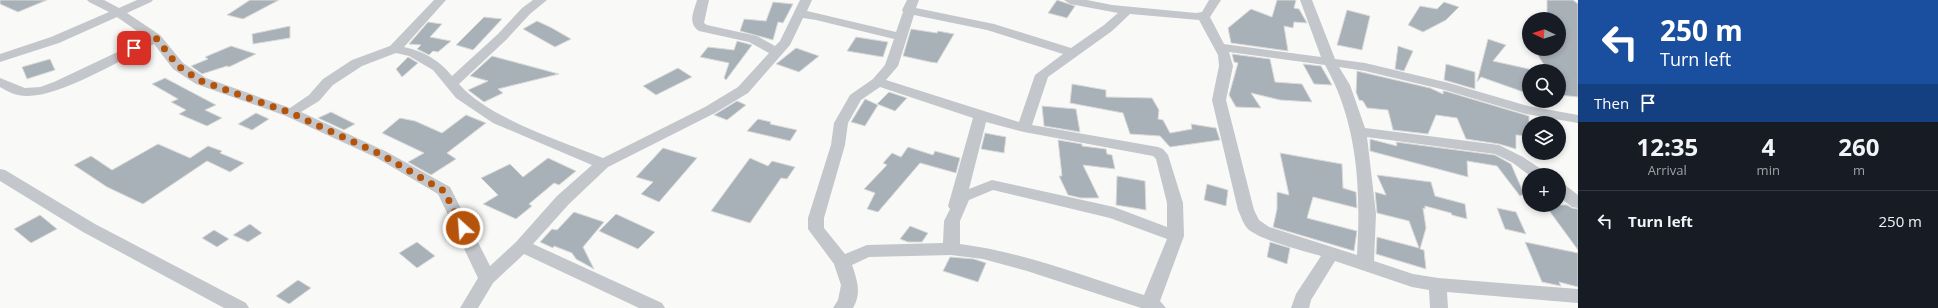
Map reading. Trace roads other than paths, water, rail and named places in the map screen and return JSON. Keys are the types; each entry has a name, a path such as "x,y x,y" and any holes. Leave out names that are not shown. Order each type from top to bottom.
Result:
{"street":[{"path":"94,0 107,5 156,38 178,66 201,81 291,113 382,155 444,191 487,278"},
{"path":"0,58 54,40 147,0"},
{"path":"291,113 314,98 328,82 357,63 395,49 440,0"},
{"path":"452,83 494,46 526,11 541,0"},
{"path":"704,0 698,17 698,25 702,28 753,39 770,46 777,52"},
{"path":"469,308 487,278 522,246 563,200 603,164 710,110 743,90 786,42 798,14 806,0"},
{"path":"1070,0 1097,3 1127,10 1186,17 1204,16 1210,10 1215,0"},
{"path":"1306,0 1329,62 1343,85 1359,132 1368,214 1366,265"},
{"path":"842,308 847,302 850,286 842,262 816,229 816,218 838,145 841,123 855,98 878,82 891,66 911,5 990,27 1074,53"},
{"path":"1024,128 1042,75 1108,28 1127,10"},
{"path":"798,14 816,16 900,37"},
{"path":"1204,16 1224,55 1226,66 1219,100 1246,210 1253,224 1263,232 1412,280 1438,285 1578,296"},
{"path":"0,82 13,89 26,92 41,91 59,85 156,38"},
{"path":"1221,47 1365,67 1449,87 1526,110 1578,119"},
{"path":"395,49 413,53 438,67 461,95 498,120 603,164"},
{"path":"842,262 867,251 951,249 983,253 1029,265 1154,306 1176,236 1175,203 1164,158 1158,152 1024,128 981,116 878,82"},
{"path":"951,249 952,221 981,116"},
{"path":"1359,132 1499,150 1529,168"},
{"path":"0,174 89,228 240,308"},
{"path":"952,221 964,197 992,185 1114,213 1176,236"},
{"path":"1566,194 1578,203"},
{"path":"522,246 656,308"},
{"path":"1300,308 1302,299 1331,254"},
{"path":"1438,285 1439,308"}]}
